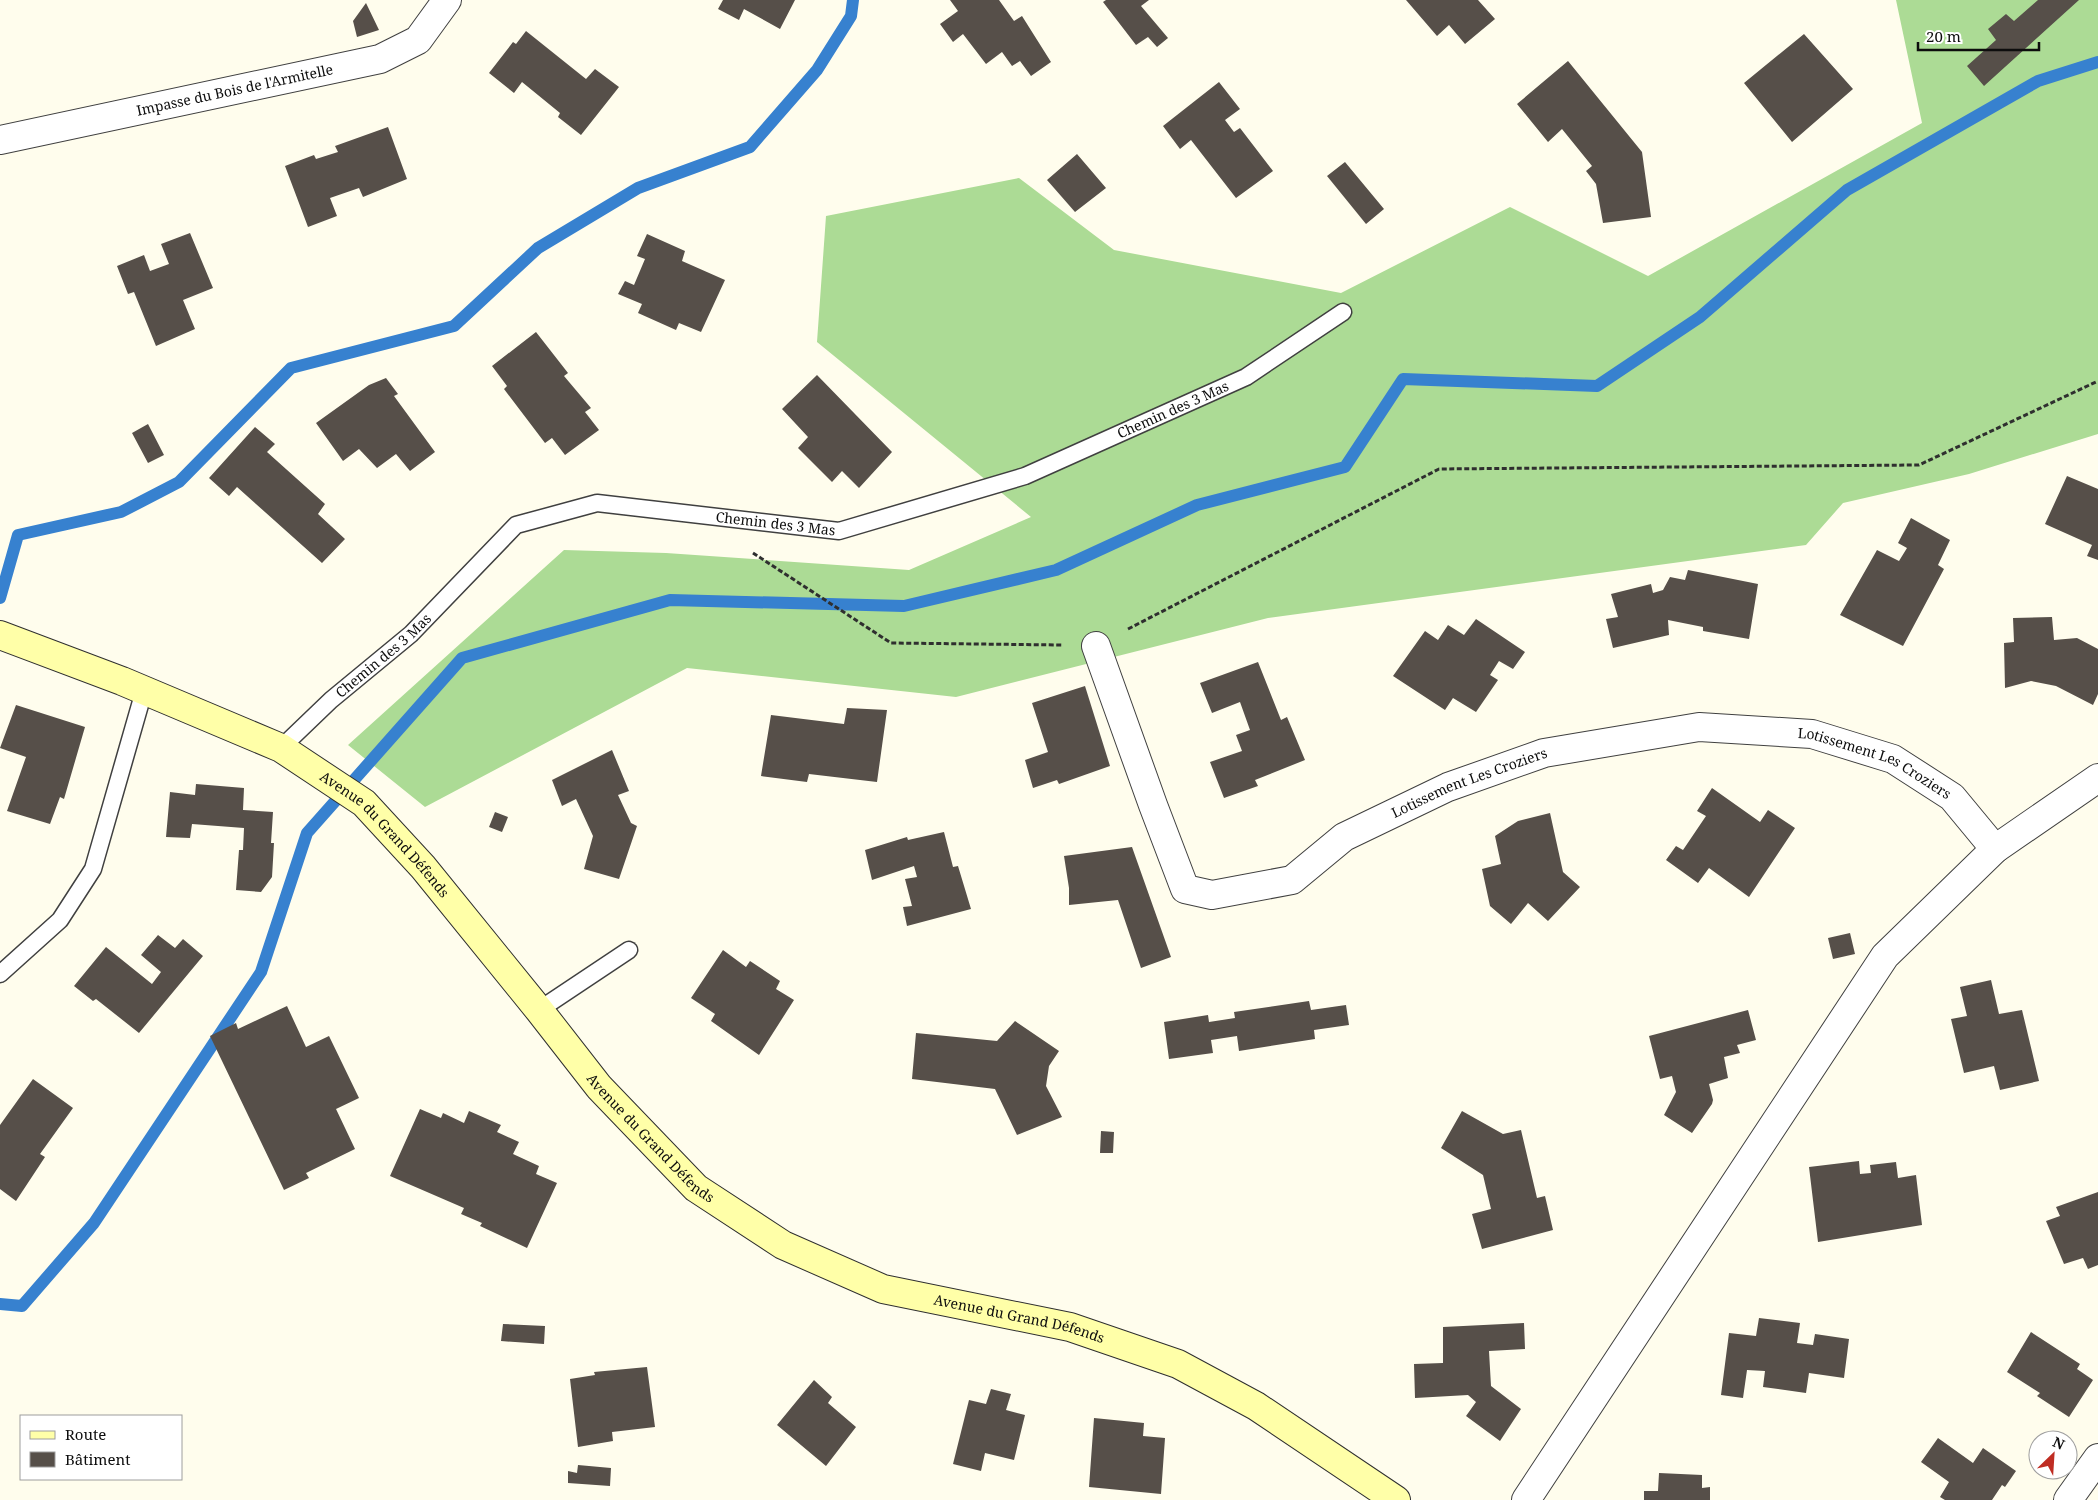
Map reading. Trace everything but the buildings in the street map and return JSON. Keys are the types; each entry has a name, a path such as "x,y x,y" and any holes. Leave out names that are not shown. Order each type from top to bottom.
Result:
{"street":[{"name":"Impasse du Bois de l'Armitelle","path":"0,140 380,59 418,40 447,0"},
{"name":"Avenue du Grand Défends","path":"0,635 122,681 281,748 364,803 423,867 539,1010 599,1088 696,1188 783,1245 882,1289 1070,1327 1178,1364 1256,1406 1396,1500"},
{"name":"Lotissement Les Croziers","path":"1096,646 1152,805 1185,889 1212,895 1292,880 1344,837 1448,787 1535,756 1699,727 1812,734 1893,759 1952,797 1995,849"},
{"path":"1526,1500 1885,956 1995,849 2098,778"},
{"path":"2068,1500 2098,1458"}],"lane":[{"name":"Chemin des 3 Mas","path":"281,748 331,700 411,634 516,525 597,503 839,531 1025,476 1246,377 1343,312"},
{"path":"0,974 60,920 94,869 144,691"},
{"path":"539,1010 629,950"}],"path":[{"path":"750,551 891,643 1096,646 1439,469 1919,465 2098,381"}],"green space":[{"path":"1896,0 2098,0 2098,434 1969,474 1843,503 1806,545 1268,618 956,697 687,668 425,807 348,745 564,550 666,553 909,570 1031,517 817,342 826,216 1019,178 1114,250 1341,293 1510,207 1648,276 1922,123"}],"waterway":[{"path":"0,598 18,535 121,512 179,482 291,368 454,326 538,248 638,188 750,147 817,70 851,16 853,0"},
{"path":"0,1304 22,1306 94,1223 261,972 307,833 462,658 670,600 904,606 1056,570 1197,505 1345,467 1403,379 1597,386 1700,317 1847,190 2038,81 2098,62"}]}
